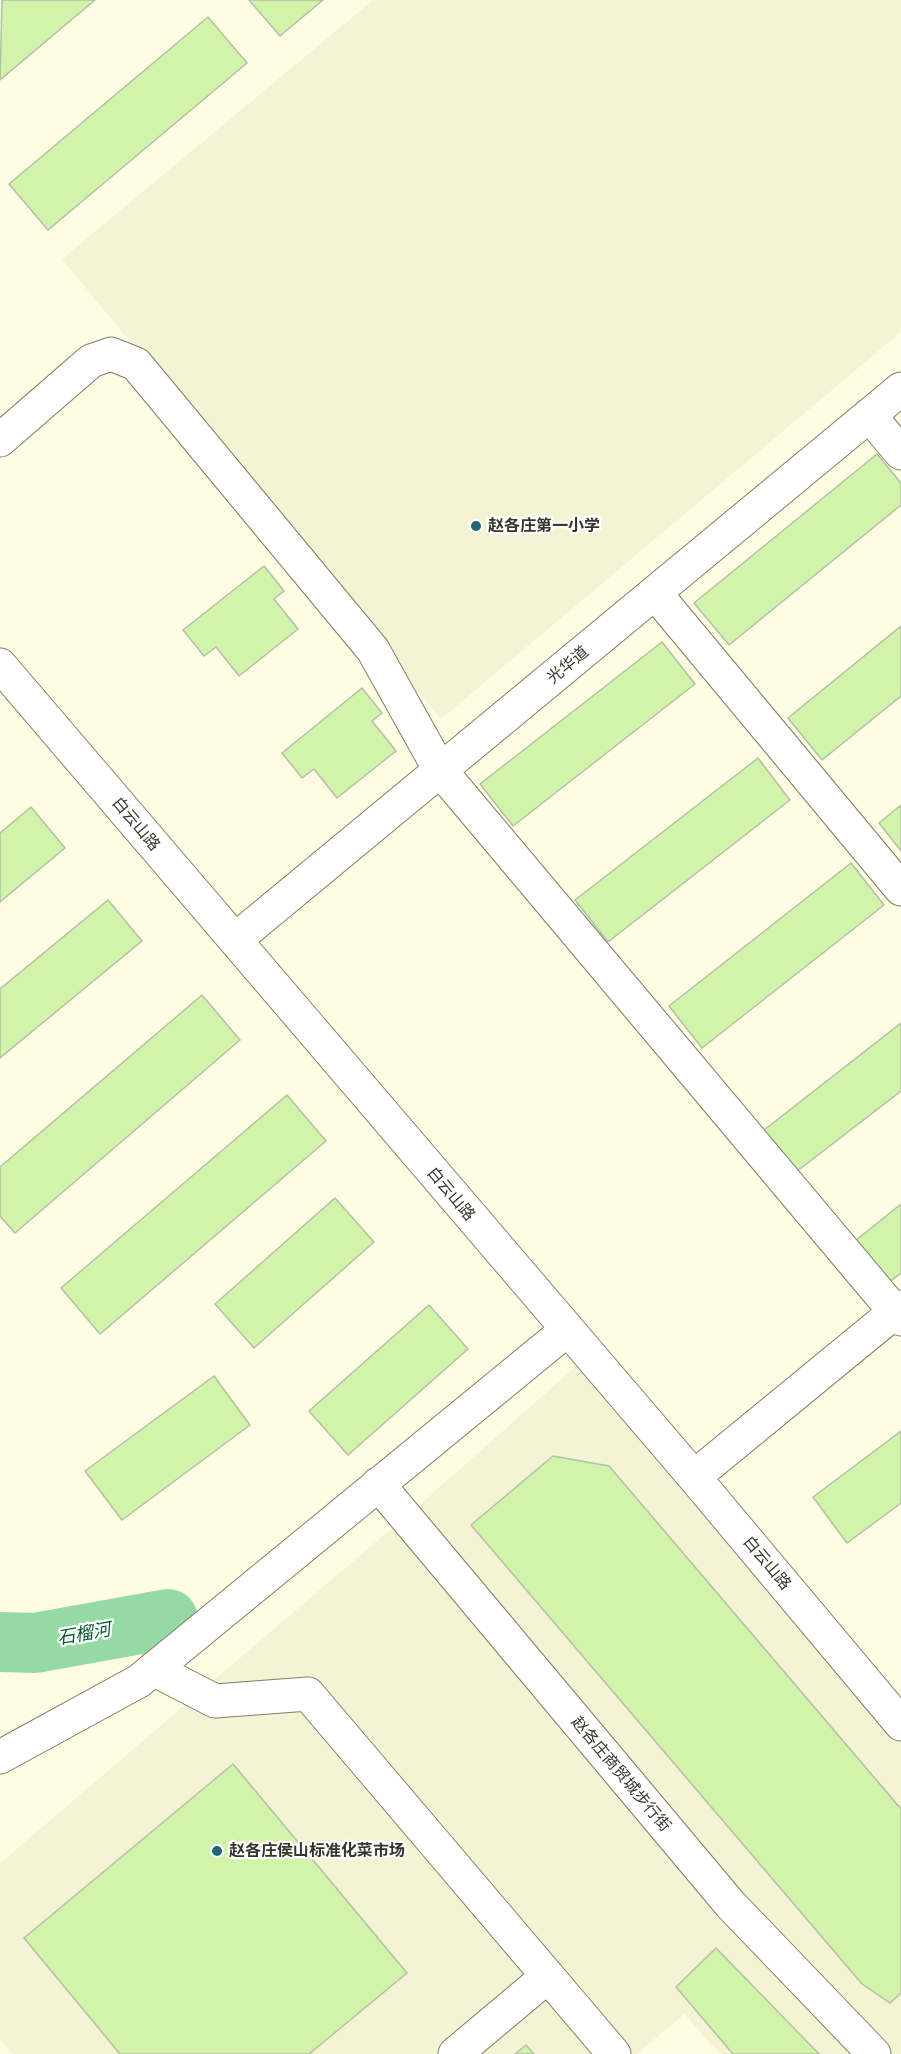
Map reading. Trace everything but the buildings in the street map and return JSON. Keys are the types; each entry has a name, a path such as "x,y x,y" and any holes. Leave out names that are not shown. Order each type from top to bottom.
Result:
{"street":[{"path":"0,441 91,362 111,354 136,364 373,650 440,771 899,1313 694,1477"},
{"name":"光华道","path":"235,940 901,389"},
{"path":"869,415 901,453"},
{"path":"656,592 901,889"},
{"name":"白云山路","path":"0,665 694,1477 901,1724"},
{"path":"0,1757 139,1681 567,1330"},
{"name":"赵各庄商贸城步行街","path":"378,1484 730,1904 874,2054"},
{"path":"153,1669 214,1701 308,1694 614,2054"},
{"path":"455,2054 548,1976"}],"shaded area":[{"name":"赵各庄第一小学","path":"373,0 901,0 901,332 441,719 62,259"},
{"path":"583,1360 901,1740 901,2054 720,2054 684,2014 637,2054 13,2054 0,2039 0,1863 425,1500"}],"waterway":[{"name":"石榴河","path":"0,1642 35,1643 168,1619"}],"place":[{"name":"赵各庄第一小学","path":"476,526"},
{"name":"赵各庄侯山标准化菜市场","path":"217,1851"}]}
